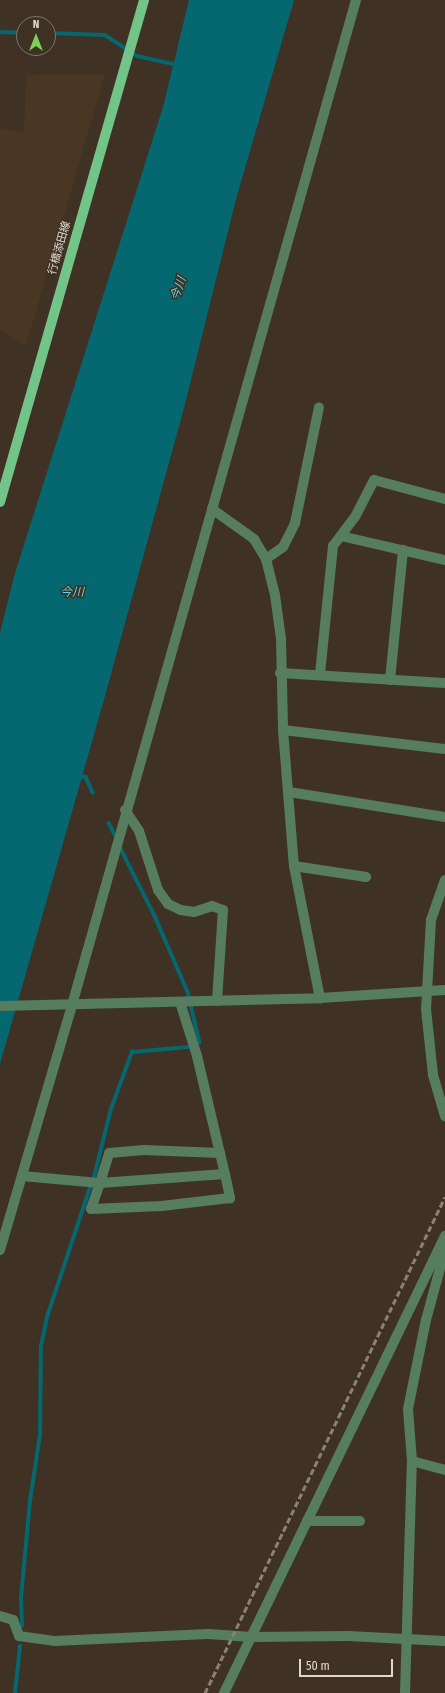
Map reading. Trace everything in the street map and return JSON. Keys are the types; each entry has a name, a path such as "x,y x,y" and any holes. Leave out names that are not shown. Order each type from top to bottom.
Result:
{"main road":[{"name":"行橋添田線","path":"0,502 144,0"}],"street":[{"path":"0,1250 72,1005 124,812 212,509 356,0"},
{"path":"266,559 283,547 295,523 320,407"},
{"path":"320,674 333,546 364,502 374,480 445,499"},
{"path":"212,509 254,539 266,559 280,628 280,673 283,730 294,866 320,998"},
{"path":"341,536 445,560"},
{"path":"390,680 403,550"},
{"path":"280,673 320,674 445,683"},
{"path":"283,730 445,749"},
{"path":"289,792 445,818"},
{"path":"124,812 139,831 158,890 168,904 181,910 194,912 212,906 223,910 217,1001"},
{"path":"294,866 366,877"},
{"path":"445,880 432,920 426,991 426,1009 433,1075 445,1116"},
{"path":"0,1006 59,1006 320,998 445,990"},
{"path":"181,1002 197,1056 220,1153 230,1198 161,1206 91,1209 109,1153 144,1150 220,1153"},
{"path":"22,1176 100,1183 224,1174"},
{"path":"224,1693 445,1236"},
{"path":"405,1693 408,1639 412,1461 408,1409 426,1320 445,1250"},
{"path":"412,1461 445,1470"},
{"path":"307,1521 360,1521"},
{"path":"0,1616 13,1620 19,1636 54,1641 208,1634 252,1637 408,1639 445,1642"}],"shaded area":[{"path":"105,74 26,346 0,329 0,128 24,133 26,75"}],"water":[{"name":"今川","path":"189,0 294,0 236,199 184,408 105,696 0,1064 0,633 15,573 163,107"}],"waterway":[{"path":"0,32 16,33"},
{"path":"56,33 105,35 137,56 178,65"},
{"path":"78,776 86,777 93,793"},
{"path":"109,823 117,839"},
{"path":"119,845 155,916 188,992 200,1043"},
{"path":"94,1177 111,1109 132,1052 188,1047"},
{"path":"22,1626 21,1598 30,1501 40,1435 41,1346 48,1314 90,1188"},
{"path":"15,1693 20,1646"}],"railway":[{"path":"205,1693 445,1197"}]}
